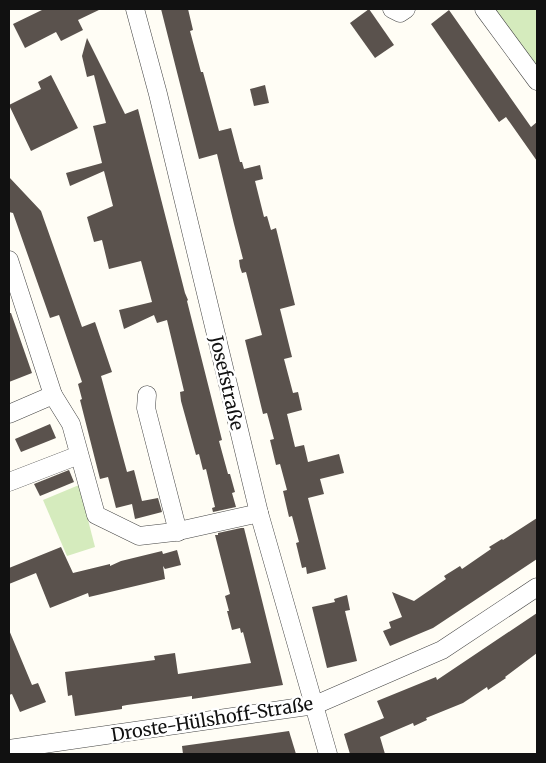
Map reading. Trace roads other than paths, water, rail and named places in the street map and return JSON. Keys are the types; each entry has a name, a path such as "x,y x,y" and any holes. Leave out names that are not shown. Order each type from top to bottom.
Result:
{"street":[{"name":"Josefstraße","path":"134,9 158,94 259,514 328,754"},
{"path":"392,9 400,13 406,9"},
{"path":"484,9 537,81"},
{"path":"9,260 53,395 71,424 96,515 139,536 178,532 259,514"},
{"path":"9,414 53,395"},
{"path":"147,395 146,408 178,532"},
{"path":"9,482 79,455"},
{"name":"Droste-Hülshoff-Straße","path":"9,749 315,705 442,650 537,587"}]}
